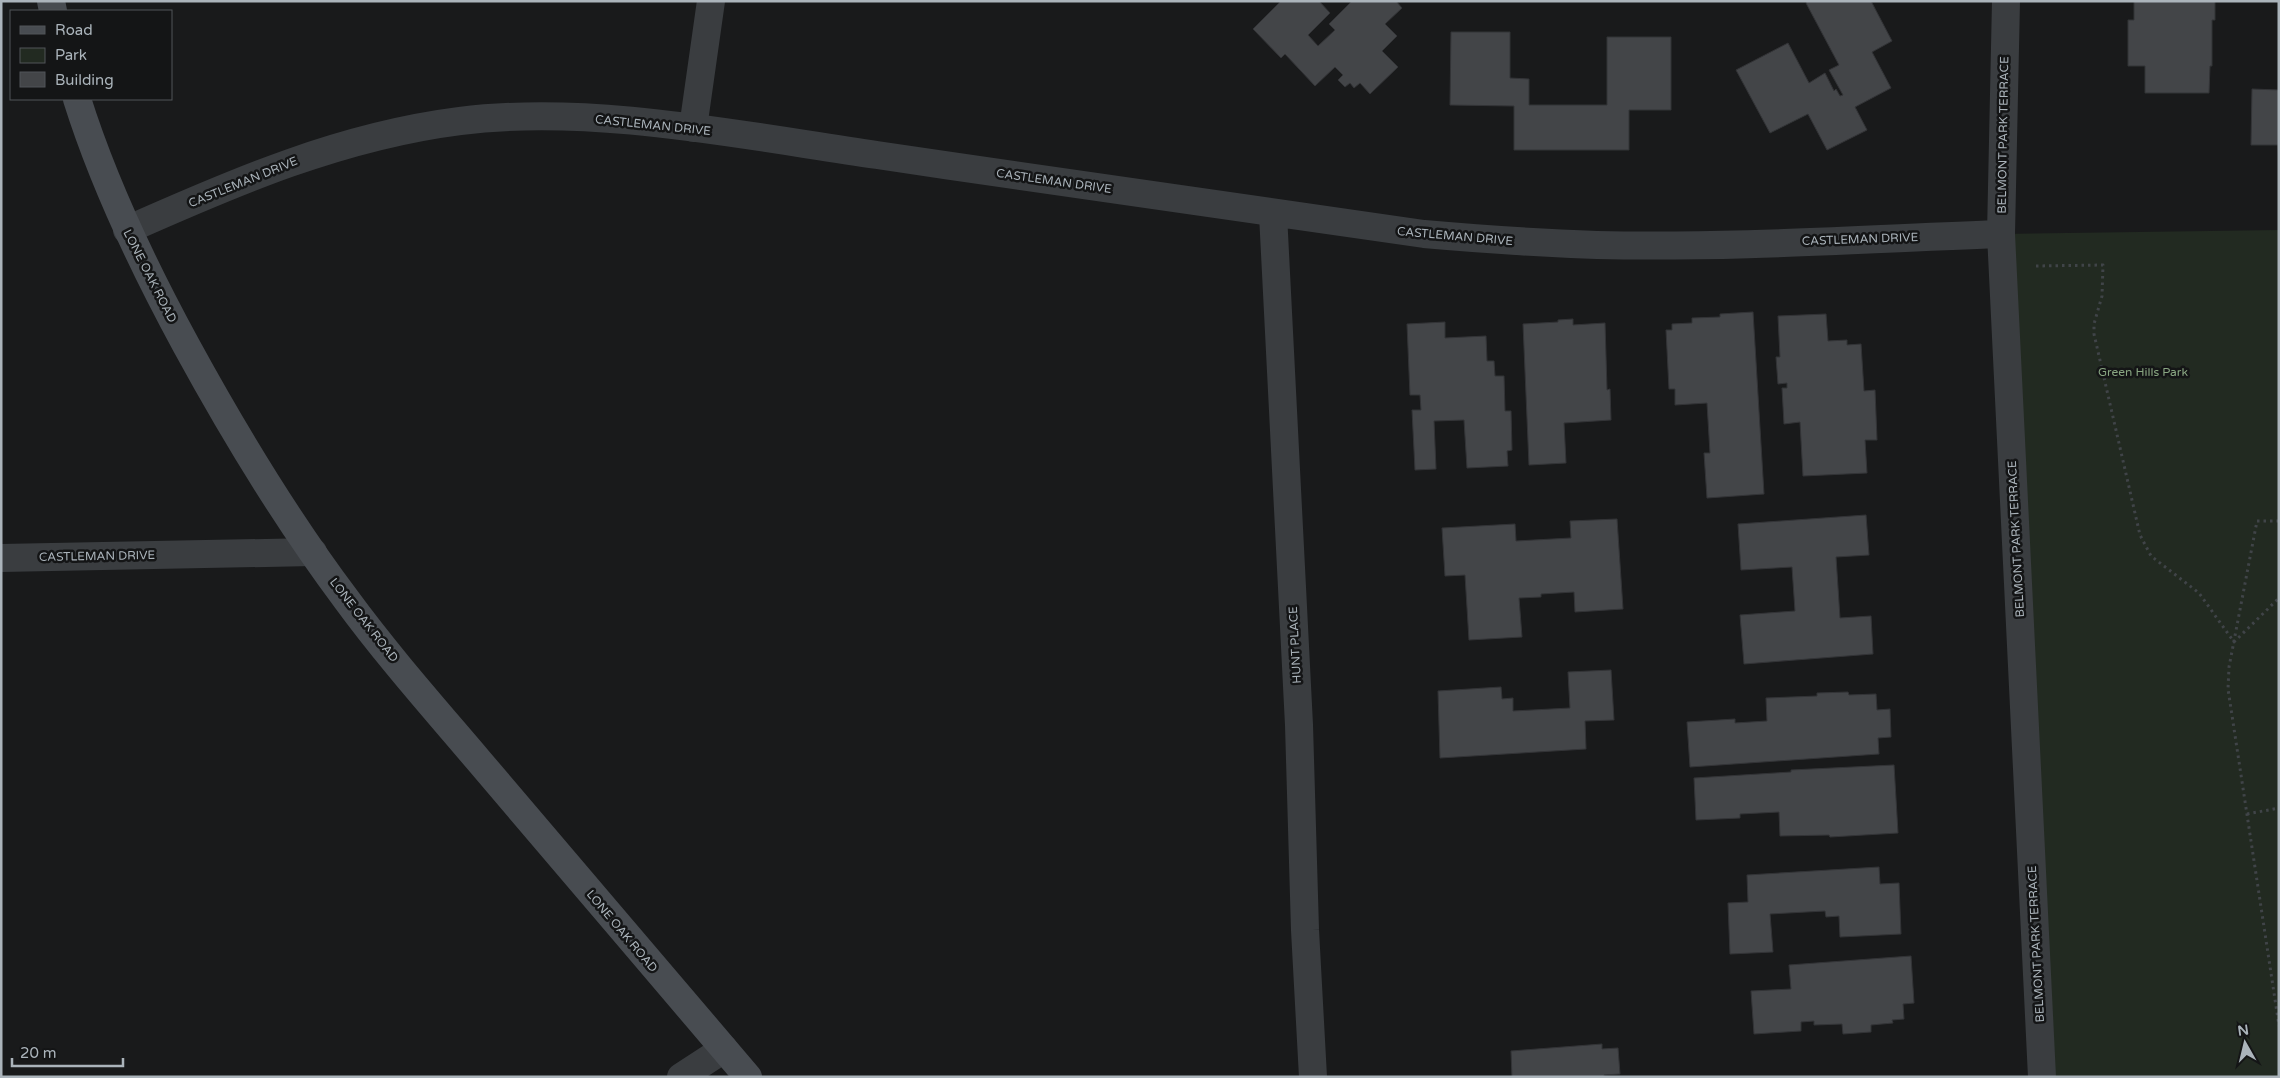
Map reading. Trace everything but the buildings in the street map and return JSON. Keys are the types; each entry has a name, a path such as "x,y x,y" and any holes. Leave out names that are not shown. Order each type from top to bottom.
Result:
{"street":[{"path":"693,128 711,1"},
{"name":"BELMONT PARK TERRACE","path":"2006,1 2002,267 2042,1077"},
{"name":"LONE OAK ROAD","path":"77,100 94,151 127,230 174,323 241,442 277,501 346,600 421,692 748,1077"},
{"name":"CASTLEMAN DRIVE","path":"127,230 238,182 326,149 366,138 456,121 496,117 544,116 693,128 1273,214 1424,234 1506,241 1598,245 1786,242 2001,234"},
{"name":"HUNT PLACE","path":"1273,214 1297,685 1306,930 1314,1077"},
{"name":"CASTLEMAN DRIVE","path":"1,558 313,552"},
{"path":"681,1077 724,1049"}],"path":[{"path":"2002,267 2104,265 2102,296 2094,324 2094,334 2140,535 2150,556 2199,592 2234,642"},
{"path":"2279,521 2257,521 2234,642 2228,689 2279,1026"},
{"path":"2234,642 2279,598"},
{"path":"2247,814 2279,808"}],"green space":[{"name":"Green Hills Park","path":"2279,230 2279,1077 2042,1077 2001,234"}]}
